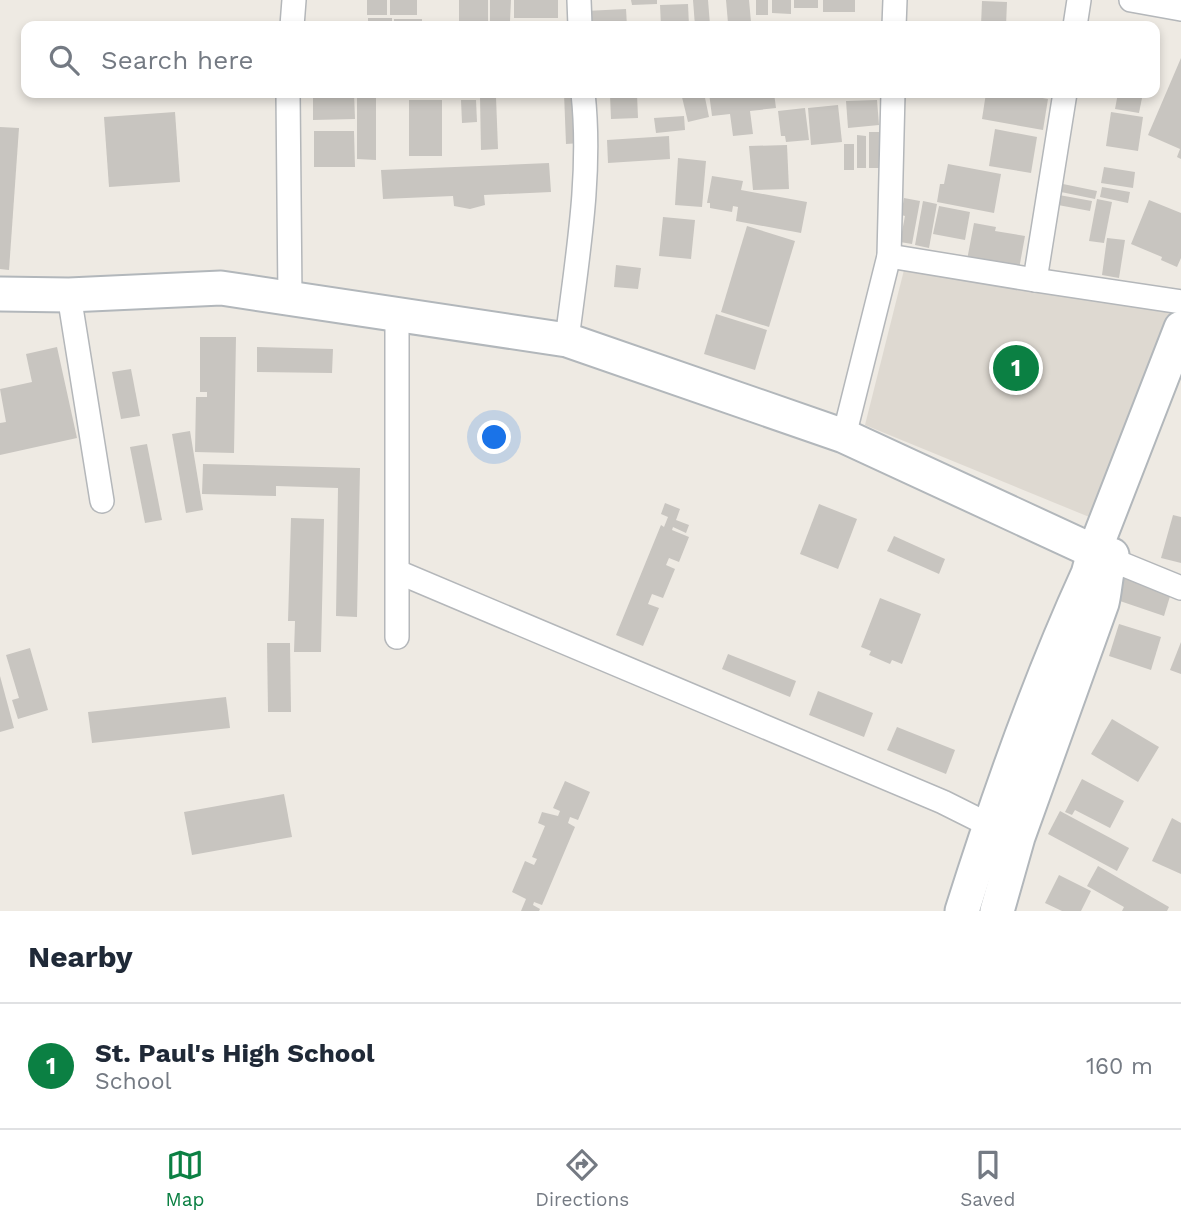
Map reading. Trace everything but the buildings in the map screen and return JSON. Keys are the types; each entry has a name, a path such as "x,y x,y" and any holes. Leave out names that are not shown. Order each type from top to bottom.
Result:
{"street":[{"path":"292,21 293,0"},
{"path":"579,0 580,21"},
{"path":"894,21 895,0"},
{"path":"1076,21 1079,0"},
{"path":"1131,0 1181,9"},
{"path":"288,98 290,299"},
{"path":"567,340 584,203 586,123 584,98"},
{"path":"844,436 889,256 893,98"},
{"path":"1035,280 1064,98"},
{"path":"889,256 1181,302"},
{"path":"0,294 69,295 221,289 567,340 844,436 1102,556 1181,588"},
{"path":"69,295 102,501"},
{"path":"397,315 397,637"},
{"path":"996,911 1018,837 1102,603 1106,587 1102,556 1181,328"},
{"path":"962,911 989,825 1024,730 1088,575 1102,556 1181,391"},
{"path":"398,572 943,802 989,825"}],"shaded area":[{"path":"905,266 1172,311 1099,521 865,425"}],"place":[{"name":"St. Paul's High School","path":"1016,368"}]}
